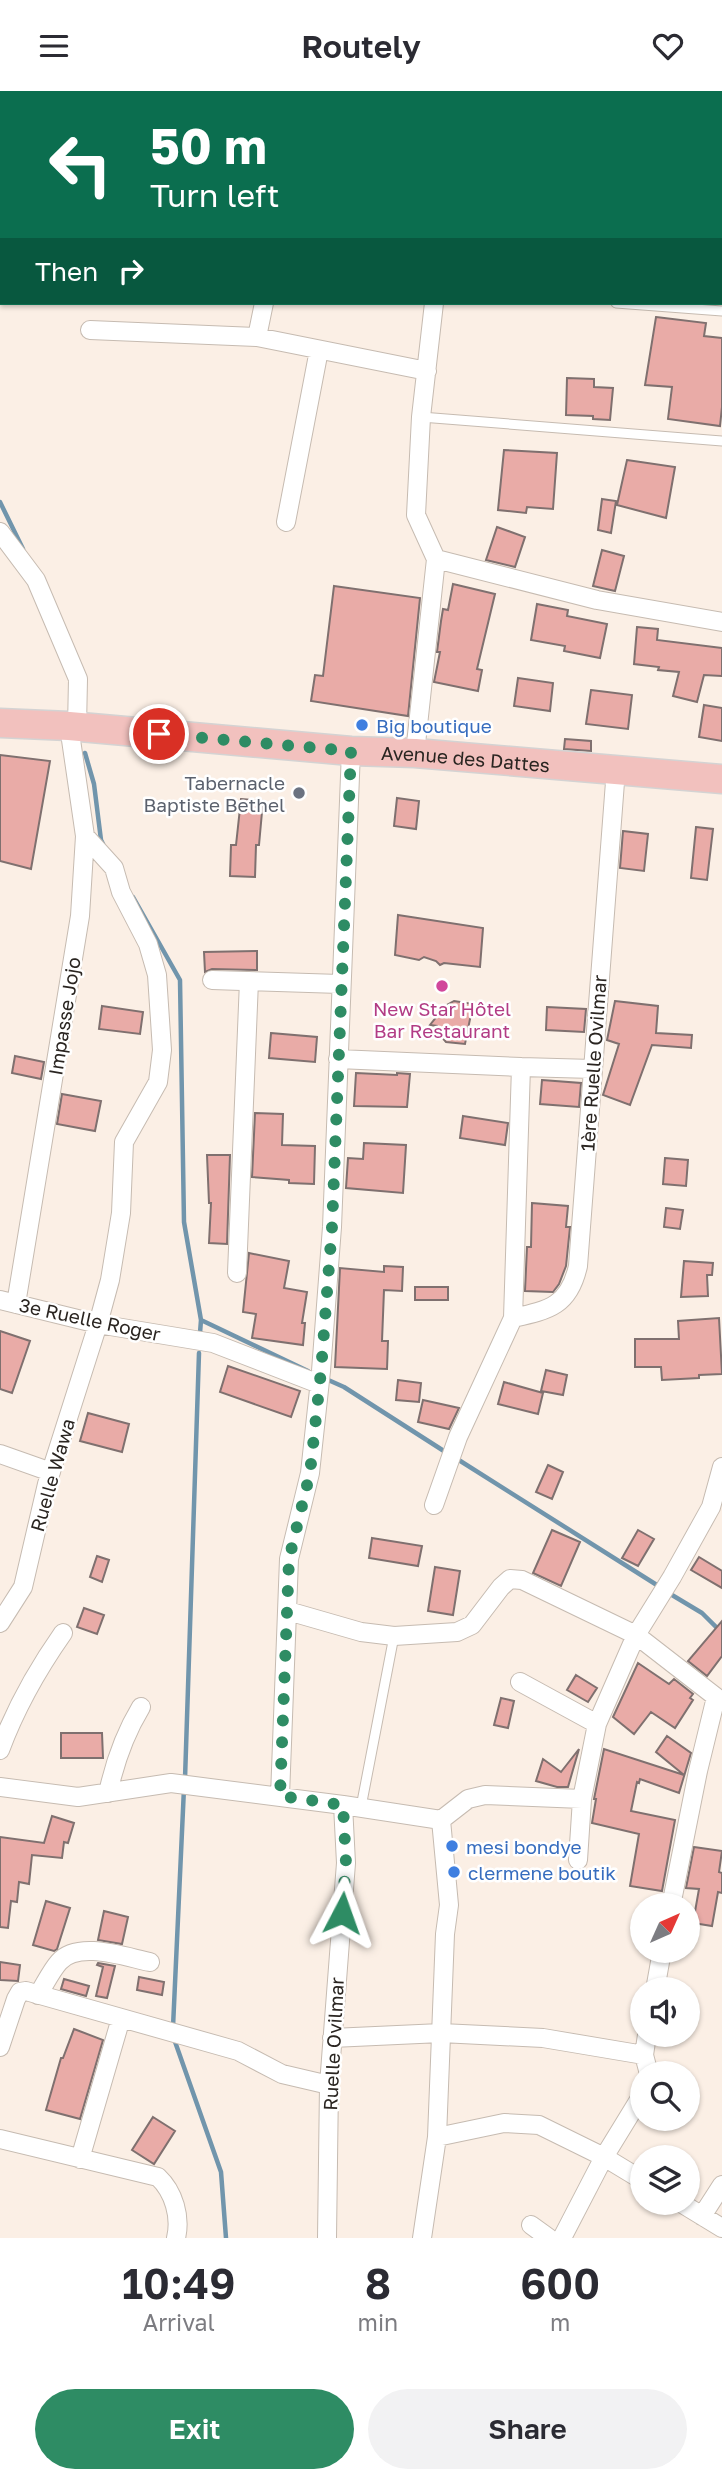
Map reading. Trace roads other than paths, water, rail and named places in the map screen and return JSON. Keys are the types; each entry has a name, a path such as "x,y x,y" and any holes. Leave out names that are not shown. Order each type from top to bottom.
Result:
{"main road":[{"name":"Avenue des Dattes","path":"0,723 351,751 415,753 722,779"}],"street":[{"path":"257,337 264,305"},
{"path":"415,753 436,559 416,515 421,417 434,305"},
{"path":"90,330 257,337 427,371"},
{"path":"286,522 319,350"},
{"name":"Impasse Jojo","path":"0,532 36,580 78,679 73,727 85,836 80,916 8,1302"},
{"path":"436,559 597,600 722,622"},
{"path":"280,1796 289,1559 310,1473 332,1227 351,751"},
{"name":"1ère Ruelle Ovilmar","path":"513,1318 544,1311 558,1304 574,1281 578,1266 616,769"},
{"name":"Ruelle Wawa","path":"0,1623 23,1587 51,1472 99,1324 110,1280 121,1213 124,1142 158,1082 162,1050 157,975 148,944 121,892 114,868 85,836"},
{"path":"212,980 340,984"},
{"path":"237,1273 249,981"},
{"path":"338,1059 593,1069"},
{"path":"434,1505 458,1437 513,1318 521,1067"},
{"name":"3e Ruelle Roger","path":"8,1302 99,1324 213,1343 320,1378"},
{"path":"0,1454 51,1472"},
{"path":"578,1860 582,1799 597,1724 636,1635 716,1510 722,1467"},
{"path":"288,1611 361,1632 394,1636 457,1632 472,1625 510,1579 522,1580 636,1635 716,1697 674,1893"},
{"path":"0,1750 11,1720 38,1669 63,1633"},
{"path":"520,1682 597,1724"},
{"path":"108,1793 125,1733 141,1707"},
{"path":"0,1787 78,1797 171,1783 441,1820 468,1799 485,1795 582,1799"},
{"name":"Ruelle Ovilmar","path":"327,2238 329,2085 352,1806"},
{"path":"422,2238 437,2137 445,1934 449,1905 441,1820"},
{"path":"38,1994 60,1960 74,1952 87,1950 149,1962"},
{"path":"0,2047 20,1992 26,1991 238,2051 282,2074 329,2085"},
{"path":"80,2159 121,2018"},
{"path":"332,2038 441,2032 543,2038 645,2055"},
{"path":"646,2047 646,2061"},
{"path":"562,2238 604,2157 630,2115"},
{"path":"437,2137 504,2123 539,2125 630,2173"},
{"path":"0,2139 158,2178 174,2198 178,2230 176,2238"},
{"path":"722,2185 702,2216 722,2228"},
{"path":"531,2225 549,2238"}],"lane":[{"path":"642,305 722,311"},
{"path":"421,417 722,441"},
{"path":"352,1806 394,1636"}],"waterway":[{"path":"0,502 23,549"},
{"path":"85,753 94,784 103,844"},
{"path":"133,897 180,980 184,1222 201,1320 200,1333"},
{"path":"201,1320 308,1371"},
{"path":"185,1779 199,1353"},
{"path":"326,1379 344,1387 447,1453"},
{"path":"454,1457 660,1587"},
{"path":"667,1592 702,1613 722,1633"},
{"path":"173,2027 184,1788"},
{"path":"173,2036 221,2172 226,2238"}],"place":[{"name":"Big boutique","path":"362,725"},
{"name":"Tabernacle Baptiste Bethel","path":"299,793"},
{"name":"New Star Hôtel Bar Restaurant","path":"442,986"},
{"name":"mesi bondye","path":"452,1846"},
{"name":"clermene boutik","path":"454,1872"}]}
